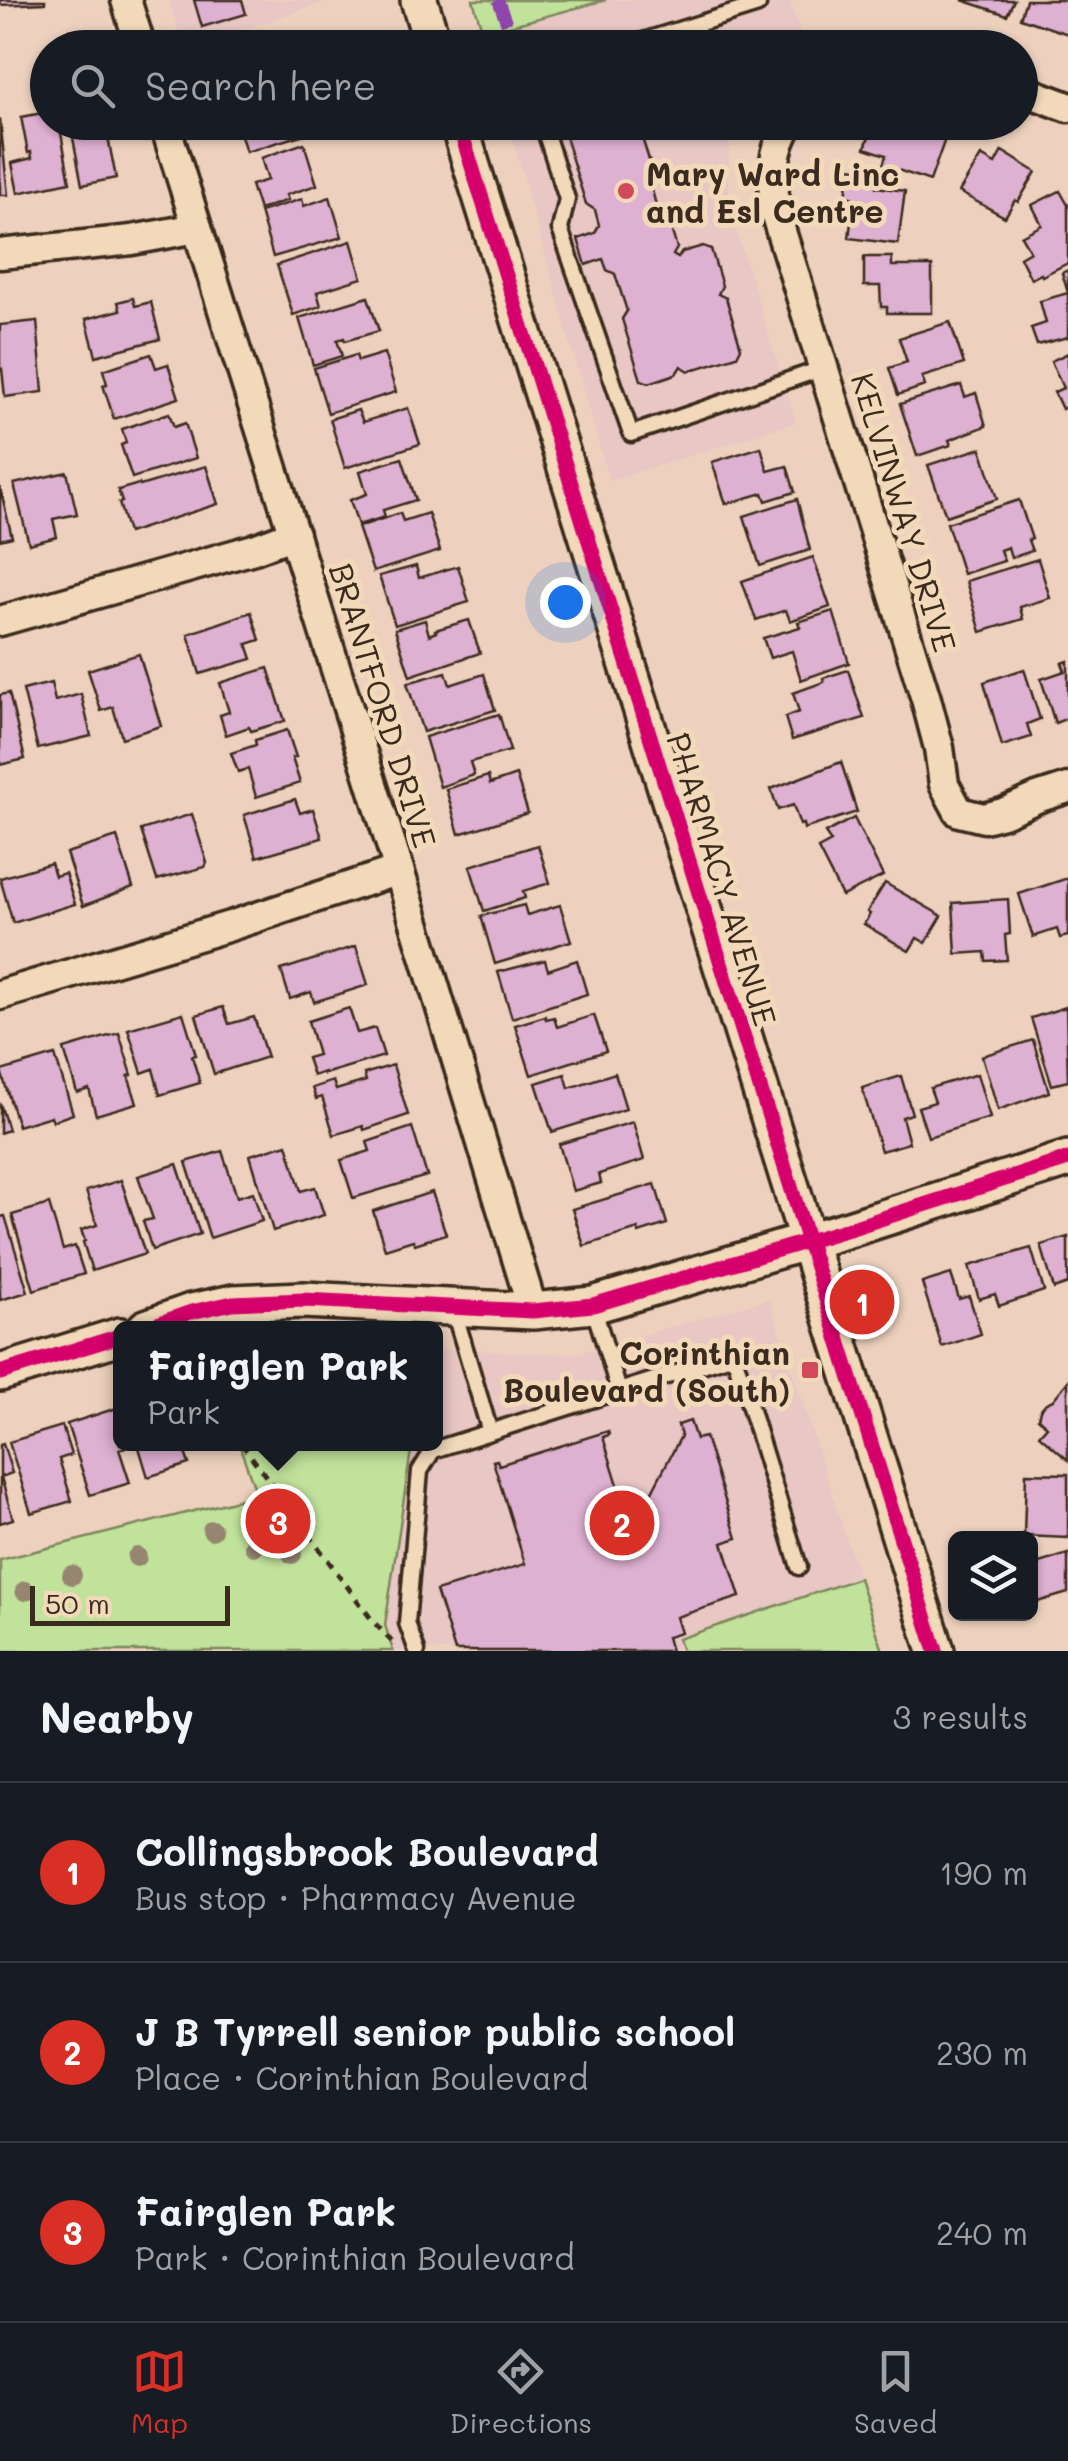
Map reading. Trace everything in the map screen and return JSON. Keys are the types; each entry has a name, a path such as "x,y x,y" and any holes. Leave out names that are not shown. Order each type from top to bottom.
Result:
{"street":[{"path":"126,0 135,30"},
{"path":"419,0 428,30"},
{"path":"1038,96 1068,107"},
{"name":"BRANTFORD DRIVE","path":"169,140 533,1310"},
{"name":"PHARMACY AVENUE","path":"464,140 936,1651"},
{"name":"KELVINWAY DRIVE","path":"782,140 772,174 775,212 934,728 944,784 960,812 984,818 1068,788"},
{"path":"0,254 132,240 196,228"},
{"path":"0,621 294,534"},
{"path":"0,995 399,870"},
{"path":"166,1321 234,1303 303,1300 533,1310 592,1305 1068,1160"},
{"path":"0,1373 113,1338"}],"lane":[{"path":"678,30 758,5"},
{"path":"548,140 567,198 560,230 631,434 824,368"},
{"path":"592,1305 619,1391"},
{"path":"452,1306 490,1432"},
{"path":"443,1447 734,1355 799,1567"},
{"path":"418,1651 407,1623 420,1471 432,1451"}],"path":[{"path":"247,1451 372,1620 401,1651"}],"shaded area":[{"path":"169,0 331,0 242,30 178,30"},
{"path":"606,0 789,0 800,30 494,30"},
{"path":"513,140 730,140 728,180 734,224 796,422 609,481"},
{"path":"769,1299 859,1578 679,1639 682,1651 393,1651 385,1625 411,1451 443,1451 443,1349 575,1354"}],"green space":[{"path":"473,0 606,0 494,30 482,30"},
{"path":"241,1451 411,1451 385,1625 393,1651 0,1651 0,1560 257,1495"},
{"path":"859,1578 883,1651 682,1651 678,1639"}],"building":[{"path":"0,0 45,0 45,3 0,5"},
{"path":"194,0 242,0 246,14 202,27"},
{"path":"962,0 1014,0 1007,15"},
{"path":"1026,0 1068,0 1068,34 1020,18"},
{"path":"30,115 30,140 62,140 70,182 18,193 12,163 32,158 21,117"},
{"path":"0,119 8,195 0,195"},
{"path":"73,140 109,140 116,178 82,185"},
{"path":"242,140 285,140 246,152"},
{"path":"566,140 643,140 656,182 652,190 657,209 666,213 677,248 673,255 678,258 682,252 703,246 711,249 722,286 718,294 726,298 741,348 737,356 689,371 681,366 676,374 649,383 641,380 622,319 627,311 615,274 607,270 603,259 586,265 578,239 595,233 599,225 595,210 586,204"},
{"path":"868,140 945,140 930,181 883,165 886,155 865,148"},
{"path":"304,143 317,185 286,195 288,200 259,210 251,185 268,180 261,158"},
{"path":"1002,151 1036,172 1005,217 959,192 981,156 995,164"},
{"path":"850,167 878,171 876,187 905,191 898,244 849,238 854,198 846,196"},
{"path":"1060,191 1068,205 1068,263 1031,279 1020,257 1030,251 1021,236 1042,225 1032,205"},
{"path":"330,197 342,237 273,257 260,212 302,199 304,206"},
{"path":"351,241 362,278 317,292 321,306 293,315 277,265"},
{"path":"864,257 892,257 892,266 932,266 932,313 887,313 887,307 881,307 880,286 864,286"},
{"path":"1068,270 1068,293 1062,273"},
{"path":"1068,293 1068,337 1037,345 1031,328 1046,323 1040,301"},
{"path":"368,297 379,331 337,340 342,356 313,365 299,318"},
{"path":"133,298 135,306 151,302 160,339 96,356 86,319 120,310 118,302"},
{"path":"37,321 43,392 5,397 0,370 0,325"},
{"path":"950,322 964,364 922,377 925,386 898,395 889,368 907,362 899,338"},
{"path":"384,353 396,392 328,413 314,368 356,355 358,361"},
{"path":"1068,353 1068,406 1062,409 1054,392 1063,388 1051,361"},
{"path":"151,354 156,368 168,364 179,398 114,419 103,385 107,384 103,370"},
{"path":"961,385 965,397 976,393 986,426 949,440 951,445 917,456 900,404"},
{"path":"408,408 420,444 345,468 330,419 358,410 363,422"},
{"path":"169,413 174,427 185,423 196,458 132,478 121,445 126,443 122,429"},
{"path":"761,447 768,471 787,466 795,492 766,501 763,493 726,504 712,462"},
{"path":"981,448 997,499 946,516 928,465"},
{"path":"402,458 416,500 383,510 385,517 358,525 350,500 367,494 360,471"},
{"path":"206,466 218,504 128,533 118,490"},
{"path":"67,472 77,514 53,519 57,537 29,544 14,484"},
{"path":"0,487 12,537 0,540"},
{"path":"797,499 810,550 760,566 744,516"},
{"path":"1019,500 1032,551 1011,558 1008,547 1000,550 1004,561 963,574 947,523"},
{"path":"400,513 403,521 428,513 440,551 373,572 358,527"},
{"path":"813,557 830,607 790,621 786,610 756,620 742,581"},
{"path":"1038,559 1050,598 1020,607 1023,619 981,632 966,581"},
{"path":"416,566 419,578 458,566 469,602 395,625 379,576"},
{"path":"833,611 849,663 801,680 792,651 770,658 763,638 800,627 798,622"},
{"path":"251,612 260,640 247,644 252,659 200,674 188,634"},
{"path":"425,620 429,635 469,620 480,653 410,676 395,629"},
{"path":"139,654 161,726 122,738 113,707 101,711 88,670"},
{"path":"1068,661 1068,718 1055,723 1041,679 1065,671 1062,663"},
{"path":"268,668 285,721 226,735 220,715 229,712 220,683"},
{"path":"1024,669 1040,719 1027,724 1031,737 1002,746 984,682"},
{"path":"848,670 864,718 792,740 785,717 799,712 793,693"},
{"path":"446,672 450,685 484,674 495,710 423,732 407,683"},
{"path":"51,683 55,701 81,694 91,736 38,749 23,690"},
{"path":"9,693 25,759 0,765 0,695"},
{"path":"499,714 510,751 470,762 474,775 440,787 425,737"},
{"path":"287,730 300,783 256,797 248,769 238,772 231,753"},
{"path":"841,762 857,812 804,829 793,805 778,810 771,789"},
{"path":"516,775 528,813 459,834 446,789 488,776 490,784"},
{"path":"295,799 300,813 313,809 322,838 257,857 244,815"},
{"path":"192,814 205,867 157,880 141,830"},
{"path":"854,818 883,876 842,896 818,849 831,842 825,833"},
{"path":"117,837 133,887 83,906 66,853"},
{"path":"538,845 550,883 523,891 525,898 484,911 470,866"},
{"path":"51,863 55,876 65,873 75,904 13,923 0,878"},
{"path":"1068,878 1068,936 1060,938 1057,929 1033,937 1019,894"},
{"path":"885,883 942,916 926,943 917,938 909,951 864,924"},
{"path":"1008,899 1007,960 986,961 985,952 956,954 953,903"},
{"path":"524,905 527,915 560,905 571,941 495,964 481,916"},
{"path":"356,946 368,985 314,1002 311,992 290,999 281,970"},
{"path":"545,960 548,970 577,960 587,994 512,1018 498,972"},
{"path":"223,1007 229,1024 254,1017 267,1057 214,1074 196,1015"},
{"path":"1066,1007 1068,1081 1052,1085 1031,1018"},
{"path":"349,1008 357,1033 375,1028 384,1056 313,1076 307,1058 318,1055 308,1021"},
{"path":"183,1013 200,1083 160,1095 153,1069 142,1073 128,1029"},
{"path":"594,1015 606,1051 531,1075 515,1025 545,1016 554,1017 557,1027"},
{"path":"119,1033 137,1103 96,1115 89,1089 77,1093 64,1049"},
{"path":"1033,1040 1049,1092 998,1110 982,1056"},
{"path":"55,1055 73,1114 18,1126 1,1071"},
{"path":"393,1065 408,1115 364,1130 363,1126 334,1135 322,1097 316,1099 312,1088 333,1081 336,1090 366,1081 364,1074"},
{"path":"615,1073 626,1109 552,1132 536,1083 565,1074 569,1088"},
{"path":"977,1074 990,1118 928,1137 918,1107 935,1102 930,1088"},
{"path":"901,1076 912,1114 902,1117 909,1143 881,1151 862,1088"},
{"path":"0,1103 8,1130 0,1133"},
{"path":"633,1122 644,1160 599,1174 601,1183 573,1191 559,1144"},
{"path":"412,1127 427,1176 353,1198 341,1160 370,1151 367,1142"},
{"path":"287,1144 301,1191 315,1187 324,1215 273,1231 250,1155"},
{"path":"222,1151 237,1197 253,1192 262,1221 210,1238 186,1162"},
{"path":"177,1164 200,1234 152,1250 143,1221 153,1219 138,1176"},
{"path":"121,1180 145,1254 92,1271 81,1230 97,1225 86,1191"},
{"path":"655,1184 667,1224 584,1246 572,1209"},
{"path":"432,1192 446,1234 385,1249 373,1211"},
{"path":"49,1204 63,1250 75,1246 84,1274 34,1290 12,1215"},
{"path":"5,1216 28,1292 0,1300 0,1217"},
{"path":"1068,1237 1068,1284 1054,1289 1041,1245"},
{"path":"1031,1248 1044,1291 999,1306 995,1294 979,1299 969,1266"},
{"path":"951,1274 959,1299 969,1296 981,1334 942,1347 922,1283"},
{"path":"1068,1381 1068,1460 1039,1435 1047,1426 1038,1418 1040,1410"},
{"path":"113,1409 113,1451 120,1451 130,1483 90,1495 67,1424"},
{"path":"690,1421 696,1439 705,1437 737,1538 723,1543 740,1597 676,1617 681,1633 667,1637 671,1651 455,1651 436,1591 525,1564 493,1461 497,1460 499,1465 608,1431 609,1435 603,1437 625,1507 648,1499 681,1436 678,1425"},
{"path":"62,1426 71,1455 59,1459 72,1501 31,1513 9,1442"},
{"path":"3,1444 12,1473 1,1477 13,1519 0,1523 0,1445"},
{"path":"140,1451 184,1451 189,1464 148,1477"},
{"path":"1026,1473 1068,1474 1068,1538 1038,1537 1038,1531 1024,1531"},
{"path":"1068,1554 1068,1593 1038,1602 1038,1563"}],"marked path":[{"path":"498,0 509,30"}],"cycle path":[{"path":"464,140 936,1651"},
{"path":"166,1321 233,1303 303,1300 533,1311 593,1305 1068,1159"},
{"path":"0,1373 113,1338"}],"place":[{"name":"Mary Ward Linc and Esl Centre","path":"626,191"},
{"name":"Collingsbrook Boulevard","path":"862,1302"},
{"name":"Corinthian Boulevard (South)","path":"810,1370"},
{"name":"Fairglen Park","path":"278,1521"},
{"name":"J B Tyrrell senior public school","path":"622,1523"}]}
